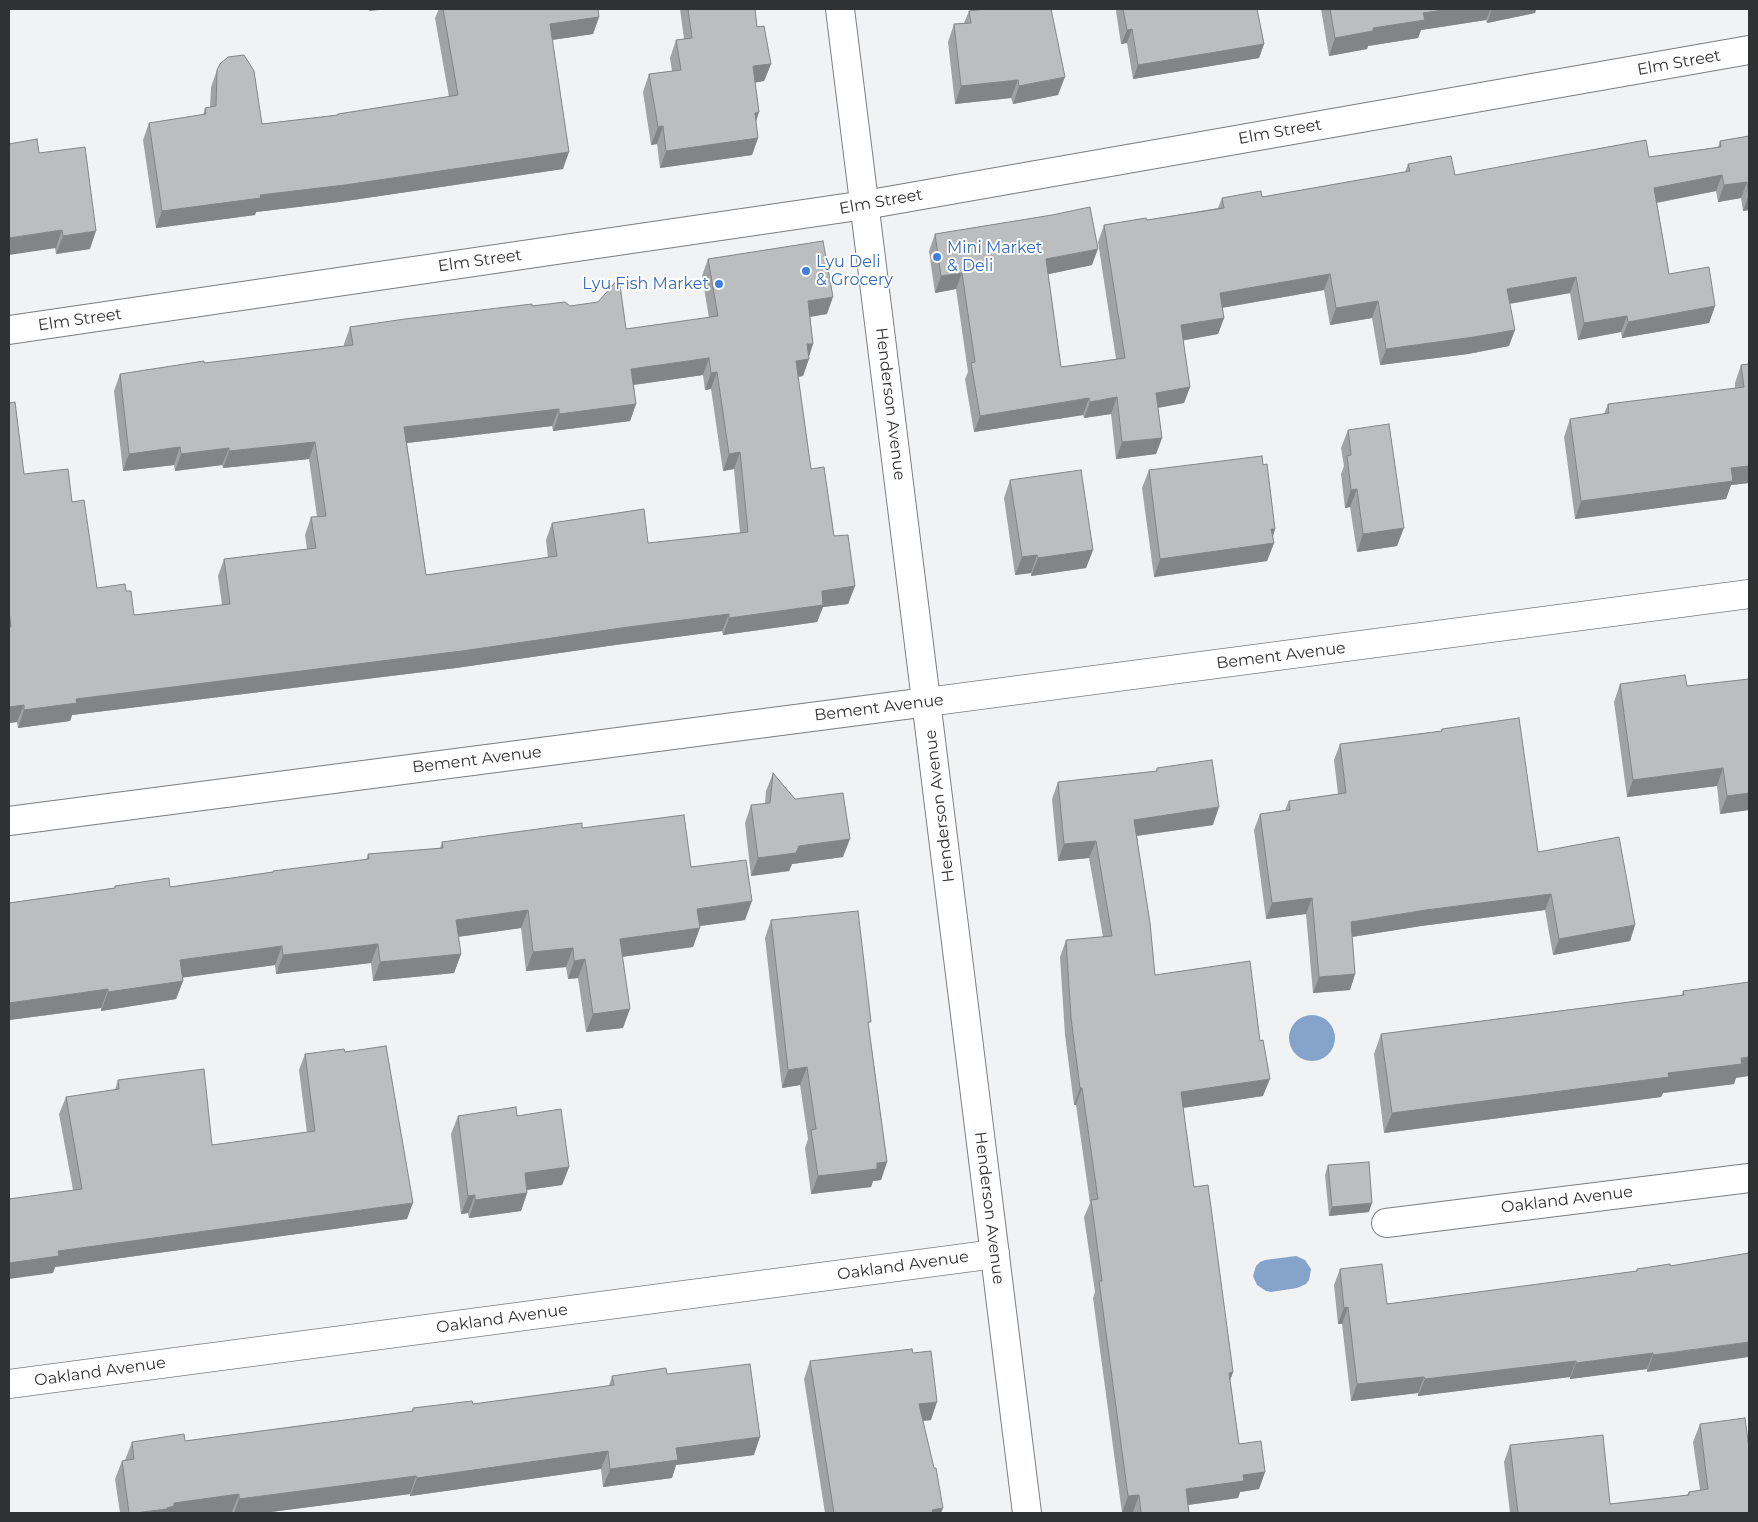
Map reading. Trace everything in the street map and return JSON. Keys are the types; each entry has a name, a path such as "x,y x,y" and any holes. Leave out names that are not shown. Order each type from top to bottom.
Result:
{"street":[{"name":"Henderson Avenue","path":"840,9 1027,1513"},
{"name":"Elm Street","path":"9,330 865,205 1749,50"},
{"name":"Bement Avenue","path":"9,821 1749,594"},
{"name":"Oakland Avenue","path":"1386,1223 1749,1178"},
{"name":"Oakland Avenue","path":"9,1384 995,1254"}],"water":[{"path":"1312,1015 1325,1019 1331,1025 1335,1038 1331,1051 1325,1057 1312,1061 1299,1057 1293,1051 1289,1038 1293,1025 1299,1019"},
{"path":"1296,1256 1305,1260 1311,1269 1309,1280 1306,1284 1297,1288 1271,1292 1257,1285 1253,1276 1256,1266 1260,1262"}],"building":[{"path":"443,9 598,9 599,17 550,24 569,152 345,185 260,195 261,198 162,211 149,123 206,114 205,108 216,106 217,70 220,64 228,57 244,55 254,71 262,124 338,115 458,95"},
{"path":"688,9 755,9 757,27 764,26 771,64 753,66 759,112 755,113 758,138 666,151 663,126 658,127 649,74 681,70 676,40 692,38"},
{"path":"986,9 1051,9 1065,77 1019,86 1018,80 961,86 954,24 971,23 969,11"},
{"path":"1123,9 1257,9 1264,44 1138,65 1132,29 1127,30"},
{"path":"1330,9 1450,9 1423,13 1425,20 1373,28 1373,31 1335,38"},
{"path":"1749,136 1749,194 1747,182 1724,185 1722,175 1654,188 1669,274 1709,267 1715,306 1628,322 1627,316 1584,323 1576,277 1507,289 1515,330 1386,349 1378,301 1336,308 1330,274 1220,293 1224,318 1181,325 1190,387 1156,393 1162,438 1122,442 1117,397 1090,402 1089,398 980,416 971,363 975,362 962,273 941,276 935,234 1090,207 1098,249 1046,259 1061,367 1125,358 1104,225 1224,208 1222,198 1261,191 1262,197 1410,171 1408,164 1451,156 1455,175 1646,140 1649,157 1721,147 1720,141"},
{"path":"37,139 39,153 85,147 96,231 63,236 62,230 9,238 9,144"},
{"path":"823,241 833,297 808,301 813,344 807,344 809,359 796,361 811,469 824,467 834,536 848,535 855,586 822,591 823,605 729,618 729,614 462,651 76,699 77,703 24,710 24,705 9,707 9,627 11,627 9,610 9,403 15,402 24,474 68,469 72,502 84,500 97,588 125,584 126,591 131,591 134,615 230,604 224,559 316,548 311,517 326,516 315,442 229,451 229,448 181,454 180,447 129,454 120,374 204,361 204,363 353,345 350,327 532,304 532,306 565,302 570,306 598,302 619,278 626,329 718,316 708,259","holes":["709,358 711,373 717,372 729,454 740,452 748,532 648,543 644,509 552,523 557,556 426,575 404,427 559,409 559,414 636,404 631,369"]},
{"path":"1749,364 1749,466 1731,468 1733,481 1581,501 1570,419 1609,413 1608,404 1744,387 1741,365"},
{"path":"1389,424 1404,528 1363,534 1357,489 1351,490 1347,456 1351,455 1348,430"},
{"path":"1262,456 1263,465 1267,464 1275,529 1271,529 1274,543 1160,559 1149,470"},
{"path":"1081,470 1093,550 1038,558 1037,555 1022,557 1010,480"},
{"path":"1685,675 1687,686 1749,679 1749,793 1727,796 1723,768 1633,780 1620,684"},
{"path":"1519,718 1538,852 1619,837 1635,925 1559,939 1551,894 1351,922 1355,974 1319,977 1312,898 1272,903 1260,814 1290,810 1289,801 1346,793 1340,744 1442,731 1442,729"},
{"path":"1212,760 1219,807 1134,820 1150,923 1155,975 1250,961 1260,1041 1263,1040 1270,1079 1181,1092 1194,1187 1208,1185 1233,1372 1229,1373 1239,1444 1261,1441 1265,1472 1243,1475 1244,1481 1186,1489 1189,1513 1141,1513 1139,1495 1128,1496 1099,1281 1102,1281 1091,1200 1098,1199 1071,1018 1066,940 1112,936 1096,841 1064,844 1058,782 1157,771 1157,768"},
{"path":"773,773 795,799 843,793 850,839 799,846 796,853 758,858 751,805 770,803"},
{"path":"684,815 691,867 746,860 752,901 697,909 700,928 620,939 630,1009 593,1014 585,959 574,961 573,948 533,952 528,910 456,920 461,954 380,962 378,944 283,955 282,946 180,960 183,981 108,992 108,989 9,1003 9,903 115,888 115,886 169,878 170,887 369,859 368,854 443,848 442,842 582,823 582,828"},
{"path":"858,911 871,1022 868,1022 887,1162 877,1163 877,1169 818,1176 811,1130 816,1129 807,1067 788,1070 771,920"},
{"path":"1749,982 1749,1057 1741,1058 1742,1064 1668,1073 1669,1077 1392,1113 1381,1034 1684,995 1683,991"},
{"path":"386,1046 413,1203 58,1251 59,1256 9,1263 9,1199 82,1189 66,1097 119,1089 118,1080 204,1069 212,1145 315,1131 305,1054 344,1049 345,1052"},
{"path":"516,1107 517,1116 561,1109 569,1167 525,1173 527,1193 475,1200 475,1195 468,1196 458,1116"},
{"path":"1369,1162 1372,1203 1332,1207 1328,1165"},
{"path":"1749,1253 1749,1342 1653,1355 1653,1353 1425,1379 1424,1377 1357,1384 1348,1307 1344,1308 1340,1269 1382,1264 1387,1304 1637,1271 1637,1269 1670,1264 1670,1266"},
{"path":"912,1349 913,1353 931,1351 937,1402 919,1404 934,1468 936,1468 943,1508 932,1510 933,1513 834,1513 810,1361"},
{"path":"750,1364 760,1437 676,1448 678,1460 610,1469 608,1451 417,1478 416,1476 239,1499 239,1494 174,1503 174,1506 167,1509 129,1513 122,1461 134,1459 132,1442 184,1434 185,1441 413,1411 413,1408 472,1401 473,1404 614,1385 612,1376 666,1368 667,1374"},
{"path":"1745,1418 1749,1448 1749,1513 1518,1513 1510,1445 1603,1435 1610,1504 1689,1495 1689,1492 1708,1489 1700,1424"}],"place":[{"name":"Mini Market & Deli","path":"937,257"},
{"name":"Lyu Deli & Grocery","path":"806,271"},
{"name":"Lyu Fish Market","path":"719,284"}]}
